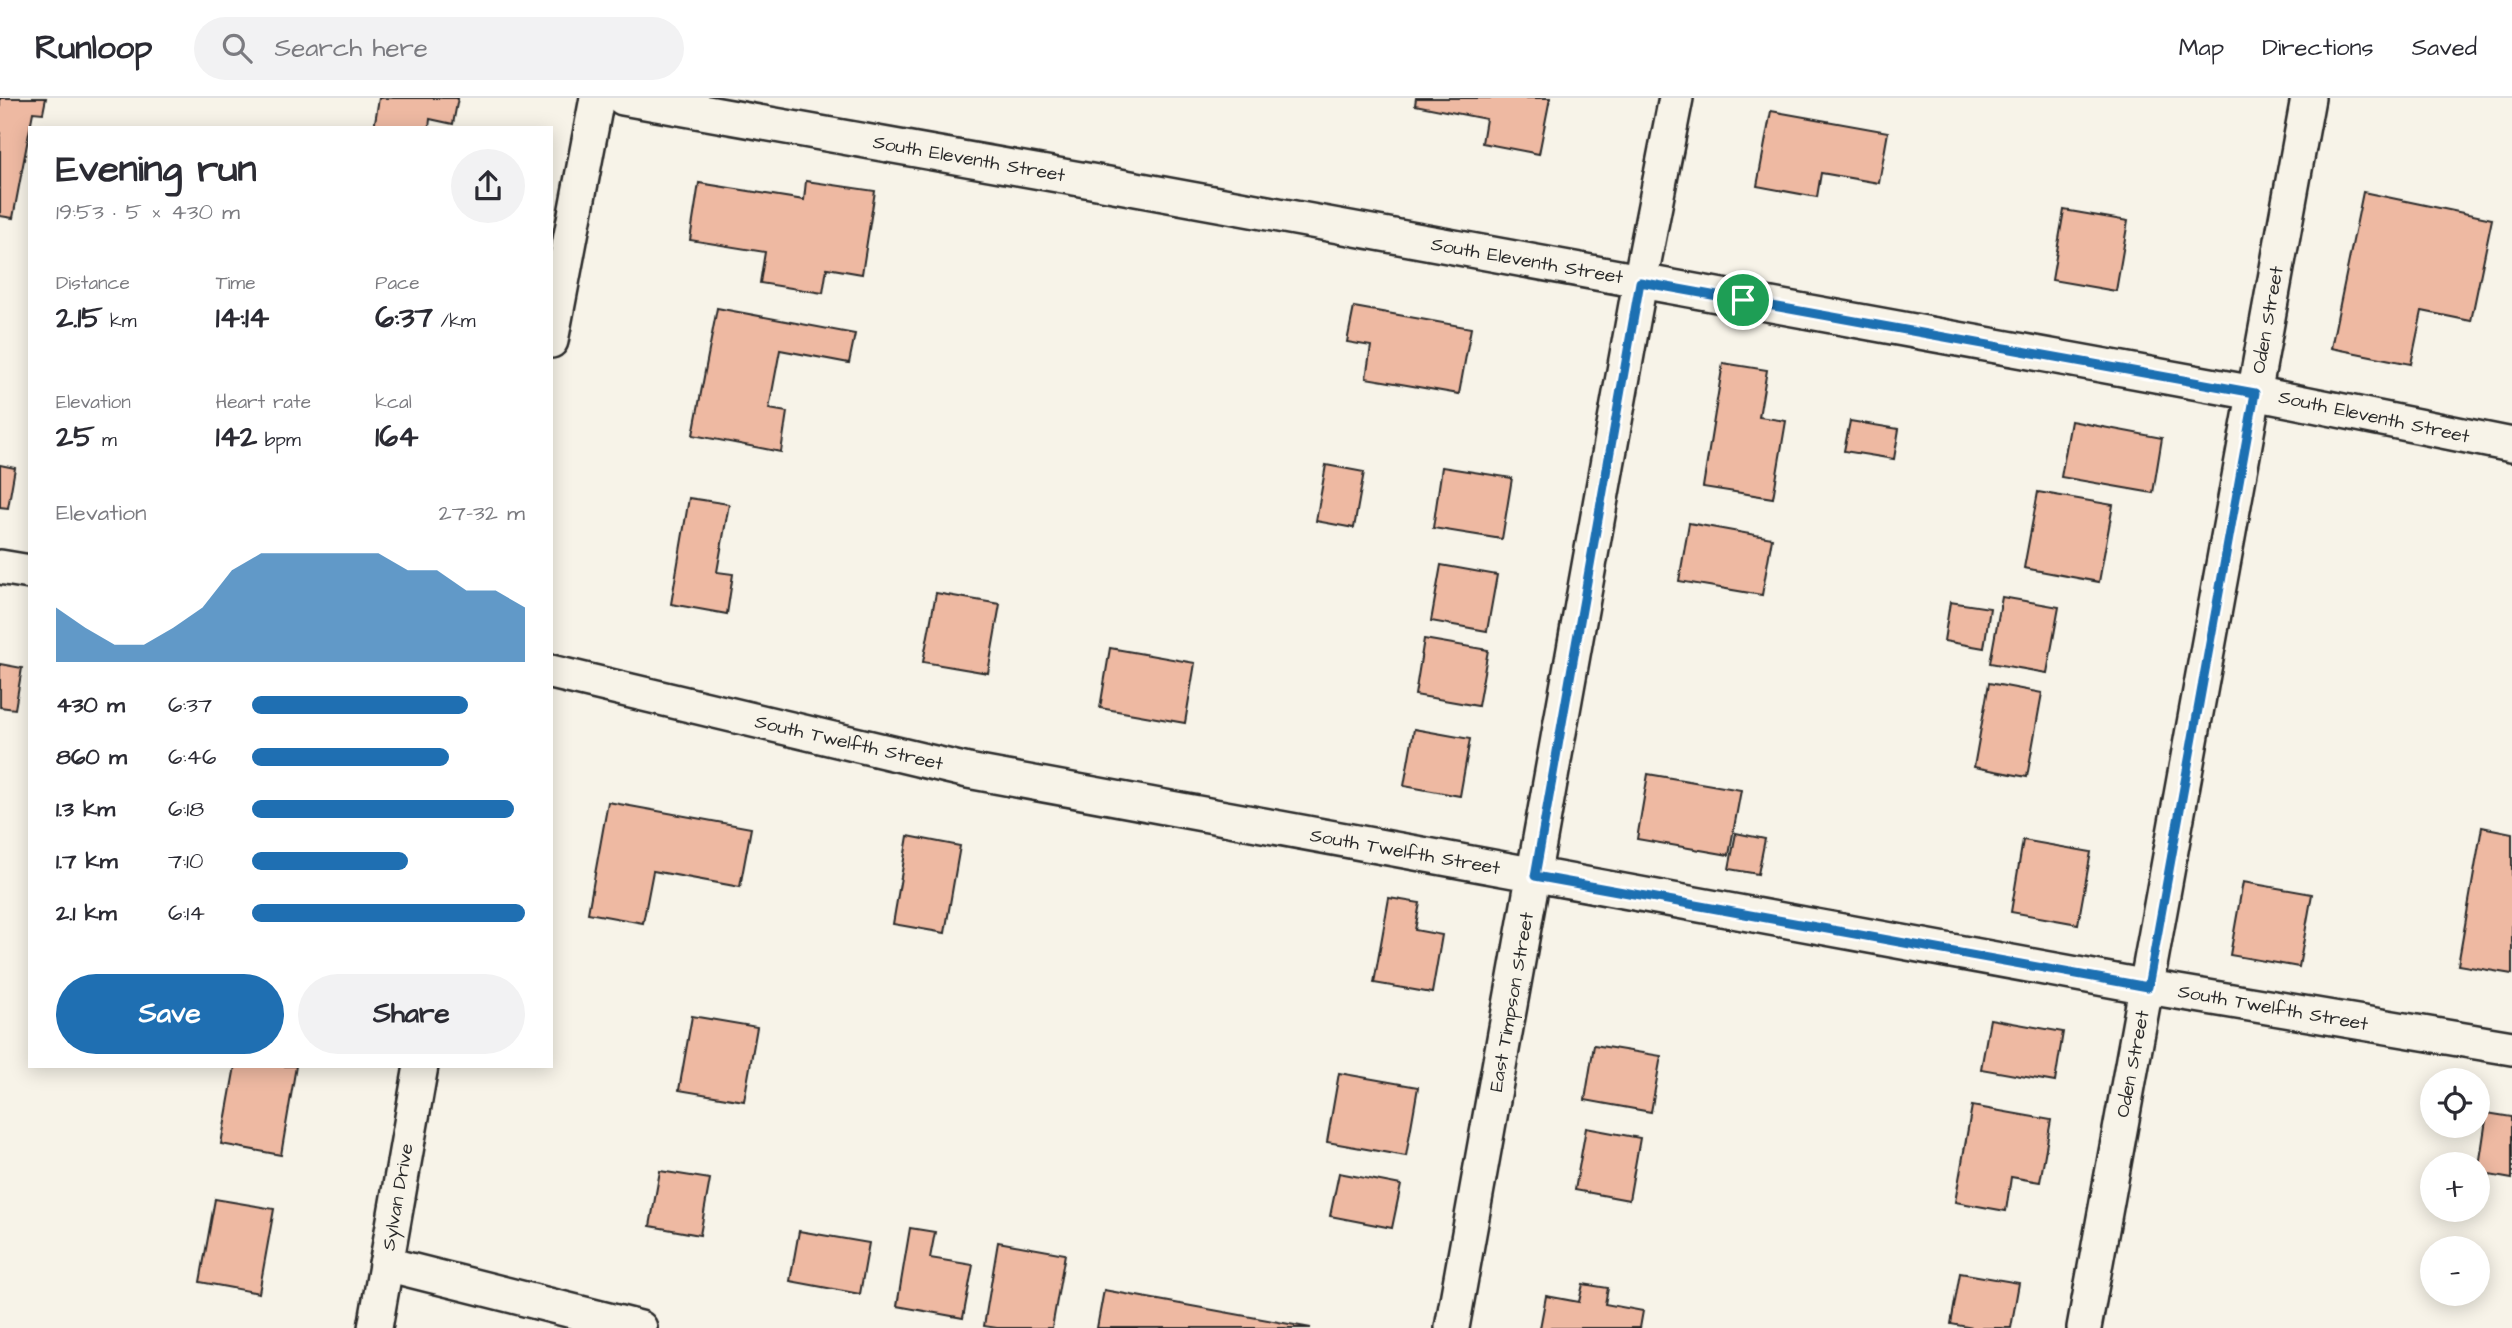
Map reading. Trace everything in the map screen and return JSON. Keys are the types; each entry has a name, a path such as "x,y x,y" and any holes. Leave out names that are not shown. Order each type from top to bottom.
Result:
{"street":[{"path":"553,330 597,98"},
{"name":"South Eleventh Street","path":"623,98 2255,393 2512,445"},
{"name":"East Timpson Street","path":"1452,1328 1640,282 1676,98"},
{"name":"Oden Street","path":"2084,1328 2308,98"},
{"path":"0,567 28,572"},
{"name":"South Twelfth Street","path":"553,672 968,771 2148,987 2512,1048"},
{"name":"Sylvan Drive","path":"375,1328 421,1068"},
{"path":"386,1264 640,1328"}],"building":[{"path":"0,98 46,98 43,113 33,112 30,126 28,126 13,218 0,216"},
{"path":"379,98 458,98 453,124 430,119 429,126 374,126"},
{"path":"1416,98 1550,98 1539,154 1482,143 1486,119 1415,105"},
{"path":"1771,111 1888,132 1879,183 1821,173 1817,197 1757,186"},
{"path":"806,181 875,191 862,274 827,268 823,293 760,283 765,252 690,240 699,183 804,200"},
{"path":"2363,192 2492,219 2471,321 2422,311 2411,364 2331,348"},
{"path":"2064,210 2128,221 2116,291 2052,280"},
{"path":"1354,307 1471,328 1459,394 1366,378 1371,346 1347,342"},
{"path":"717,308 855,334 849,363 780,350 769,409 787,412 781,452 693,435"},
{"path":"1723,363 1767,370 1759,417 1786,421 1773,498 1703,487"},
{"path":"1850,421 1899,429 1894,459 1844,451"},
{"path":"2071,421 2162,438 2153,493 2061,477"},
{"path":"0,465 15,468 8,508 0,507"},
{"path":"1326,465 1364,472 1354,528 1316,521"},
{"path":"1442,467 1512,478 1502,539 1433,528"},
{"path":"2038,492 2113,505 2099,582 2024,568"},
{"path":"689,498 729,504 717,572 733,574 727,614 671,604"},
{"path":"1689,523 1772,538 1762,595 1679,581"},
{"path":"1441,565 1497,575 1487,631 1431,621"},
{"path":"936,593 1000,604 988,673 923,662"},
{"path":"2002,597 2059,607 2047,673 1990,663"},
{"path":"1950,602 1990,608 1984,648 1944,641"},
{"path":"1424,639 1488,650 1478,706 1415,695"},
{"path":"1110,648 1195,663 1185,723 1100,708"},
{"path":"0,664 22,668 15,709 0,707"},
{"path":"1989,683 2042,693 2027,777 1974,767"},
{"path":"1414,729 1470,739 1460,796 1404,786"},
{"path":"1648,774 1741,790 1729,855 1637,839"},
{"path":"608,802 751,828 740,887 653,871 643,923 588,913"},
{"path":"2482,827 2512,833 2512,974 2458,965"},
{"path":"1736,833 1765,839 1758,874 1729,869"},
{"path":"908,836 960,846 945,933 893,924"},
{"path":"2023,840 2091,852 2078,924 2011,912"},
{"path":"2243,882 2312,894 2299,967 2230,955"},
{"path":"1389,898 1420,903 1415,930 1442,935 1432,993 1374,983"},
{"path":"692,1016 757,1027 744,1101 679,1090"},
{"path":"1990,1019 2063,1032 2055,1082 1981,1069"},
{"path":"1594,1045 1661,1056 1651,1112 1585,1100"},
{"path":"235,1068 296,1068 281,1155 221,1144"},
{"path":"1339,1073 1418,1087 1406,1156 1327,1142"},
{"path":"1972,1106 2051,1120 2040,1182 2011,1177 2006,1211 1955,1202"},
{"path":"2490,1113 2512,1117 2512,1179 2490,1175 2490,1152 2481,1152 2483,1138 2490,1138"},
{"path":"1586,1128 1640,1138 1629,1200 1575,1190"},
{"path":"660,1171 710,1179 700,1235 650,1226"},
{"path":"1339,1173 1401,1185 1392,1228 1330,1216"},
{"path":"215,1199 274,1209 259,1293 200,1282"},
{"path":"910,1228 935,1232 930,1258 973,1265 963,1318 897,1306"},
{"path":"799,1231 869,1243 860,1294 790,1281"},
{"path":"998,1242 1065,1254 1052,1328 984,1326"},
{"path":"1960,1273 2019,1283 2011,1328 1973,1328 1951,1324"},
{"path":"1583,1284 1608,1288 1605,1304 1643,1311 1640,1328 1540,1328 1546,1296 1579,1302"},
{"path":"1104,1290 1311,1328 1097,1328"}],"route":[{"path":"1640,282 1743,300 2255,393 2148,987 1535,876 1640,282"}]}
